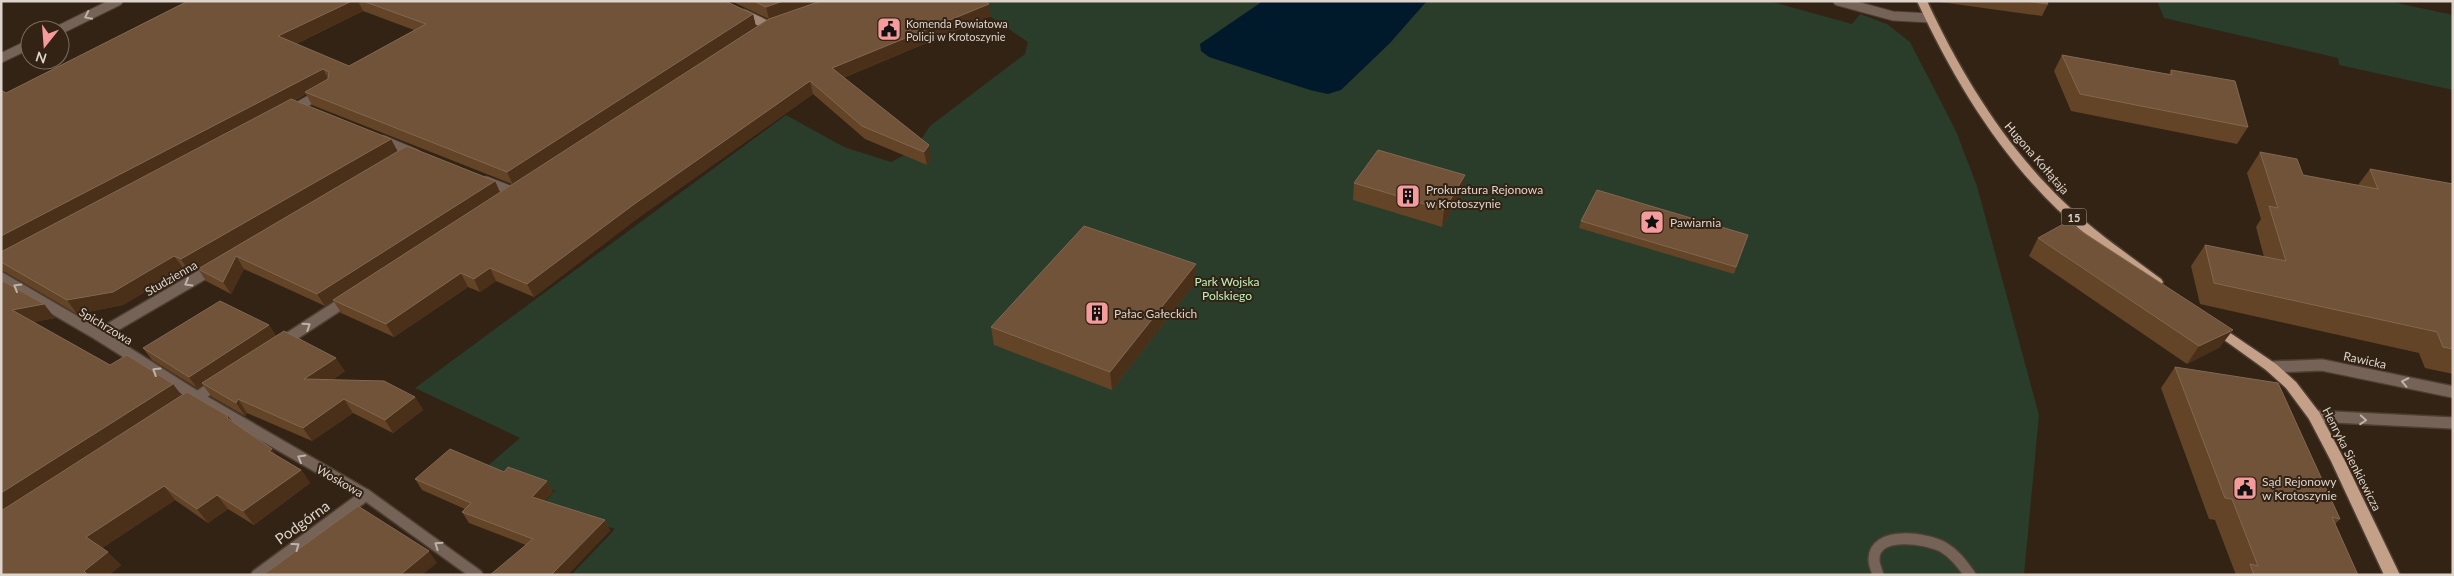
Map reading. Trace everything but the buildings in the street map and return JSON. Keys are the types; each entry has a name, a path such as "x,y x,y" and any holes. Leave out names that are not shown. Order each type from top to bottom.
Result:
{"main road":[{"name":"Hugona Kołłątaja","path":"1922,1 1977,104 2003,144 2063,208 2167,290"},
{"path":"2203,318 2271,367"},
{"name":"Henryka Sienkiewicza","path":"2271,367 2291,385 2314,416 2338,461 2392,575"}],"street":[{"path":"70,25 118,1"},
{"path":"1838,1 1893,16 1930,18"},
{"path":"733,9 765,29 786,20"},
{"path":"1,58 20,49"},
{"path":"282,115 303,108 330,88"},
{"path":"377,138 407,154 429,159"},
{"path":"474,177 514,192"},
{"name":"Studzienna","path":"99,336 217,266"},
{"name":"Spichrzowa","path":"1,278 197,397"},
{"path":"270,350 359,292"},
{"name":"Rawicka","path":"2271,367 2322,365 2453,392"},
{"path":"172,413 229,376"},
{"name":"Woskowa","path":"197,397 366,495 477,575"},
{"path":"2314,416 2453,423"},
{"name":"Podgórna","path":"257,575 366,495"},
{"path":"1878,575 1874,558 1878,547 1888,540 1901,537 1930,541 1945,548 1957,558 1970,575"}],"green space":[{"name":"Park Wojska Polskiego","path":"967,1 1769,1 1852,24 1860,14 1887,24 1910,42 1956,131 1977,186 2039,415 2024,575 571,575 615,529 541,505 555,491 516,477 484,469 520,438 415,388 786,115 844,147 891,162 914,150 930,126 1025,54 1028,42"},
{"path":"2157,1 2388,1 2453,15 2453,90 2339,65 2338,58 2164,18"}],"water":[{"path":"1263,1 1426,2 1390,43 1341,90 1328,94 1310,90 1209,57 1201,51 1200,44"}],"place":[{"name":"Komenda Powiatowa Policji w Krotoszynie","path":"889,29"},
{"name":"Prokuratura Rejonowa w Krotoszynie","path":"1408,196"},
{"name":"Pawiarnia","path":"1652,222"},
{"name":"Pałac Gałeckich","path":"1097,313"},
{"name":"Sąd Rejonowy w Krotoszynie","path":"2245,488"}]}
